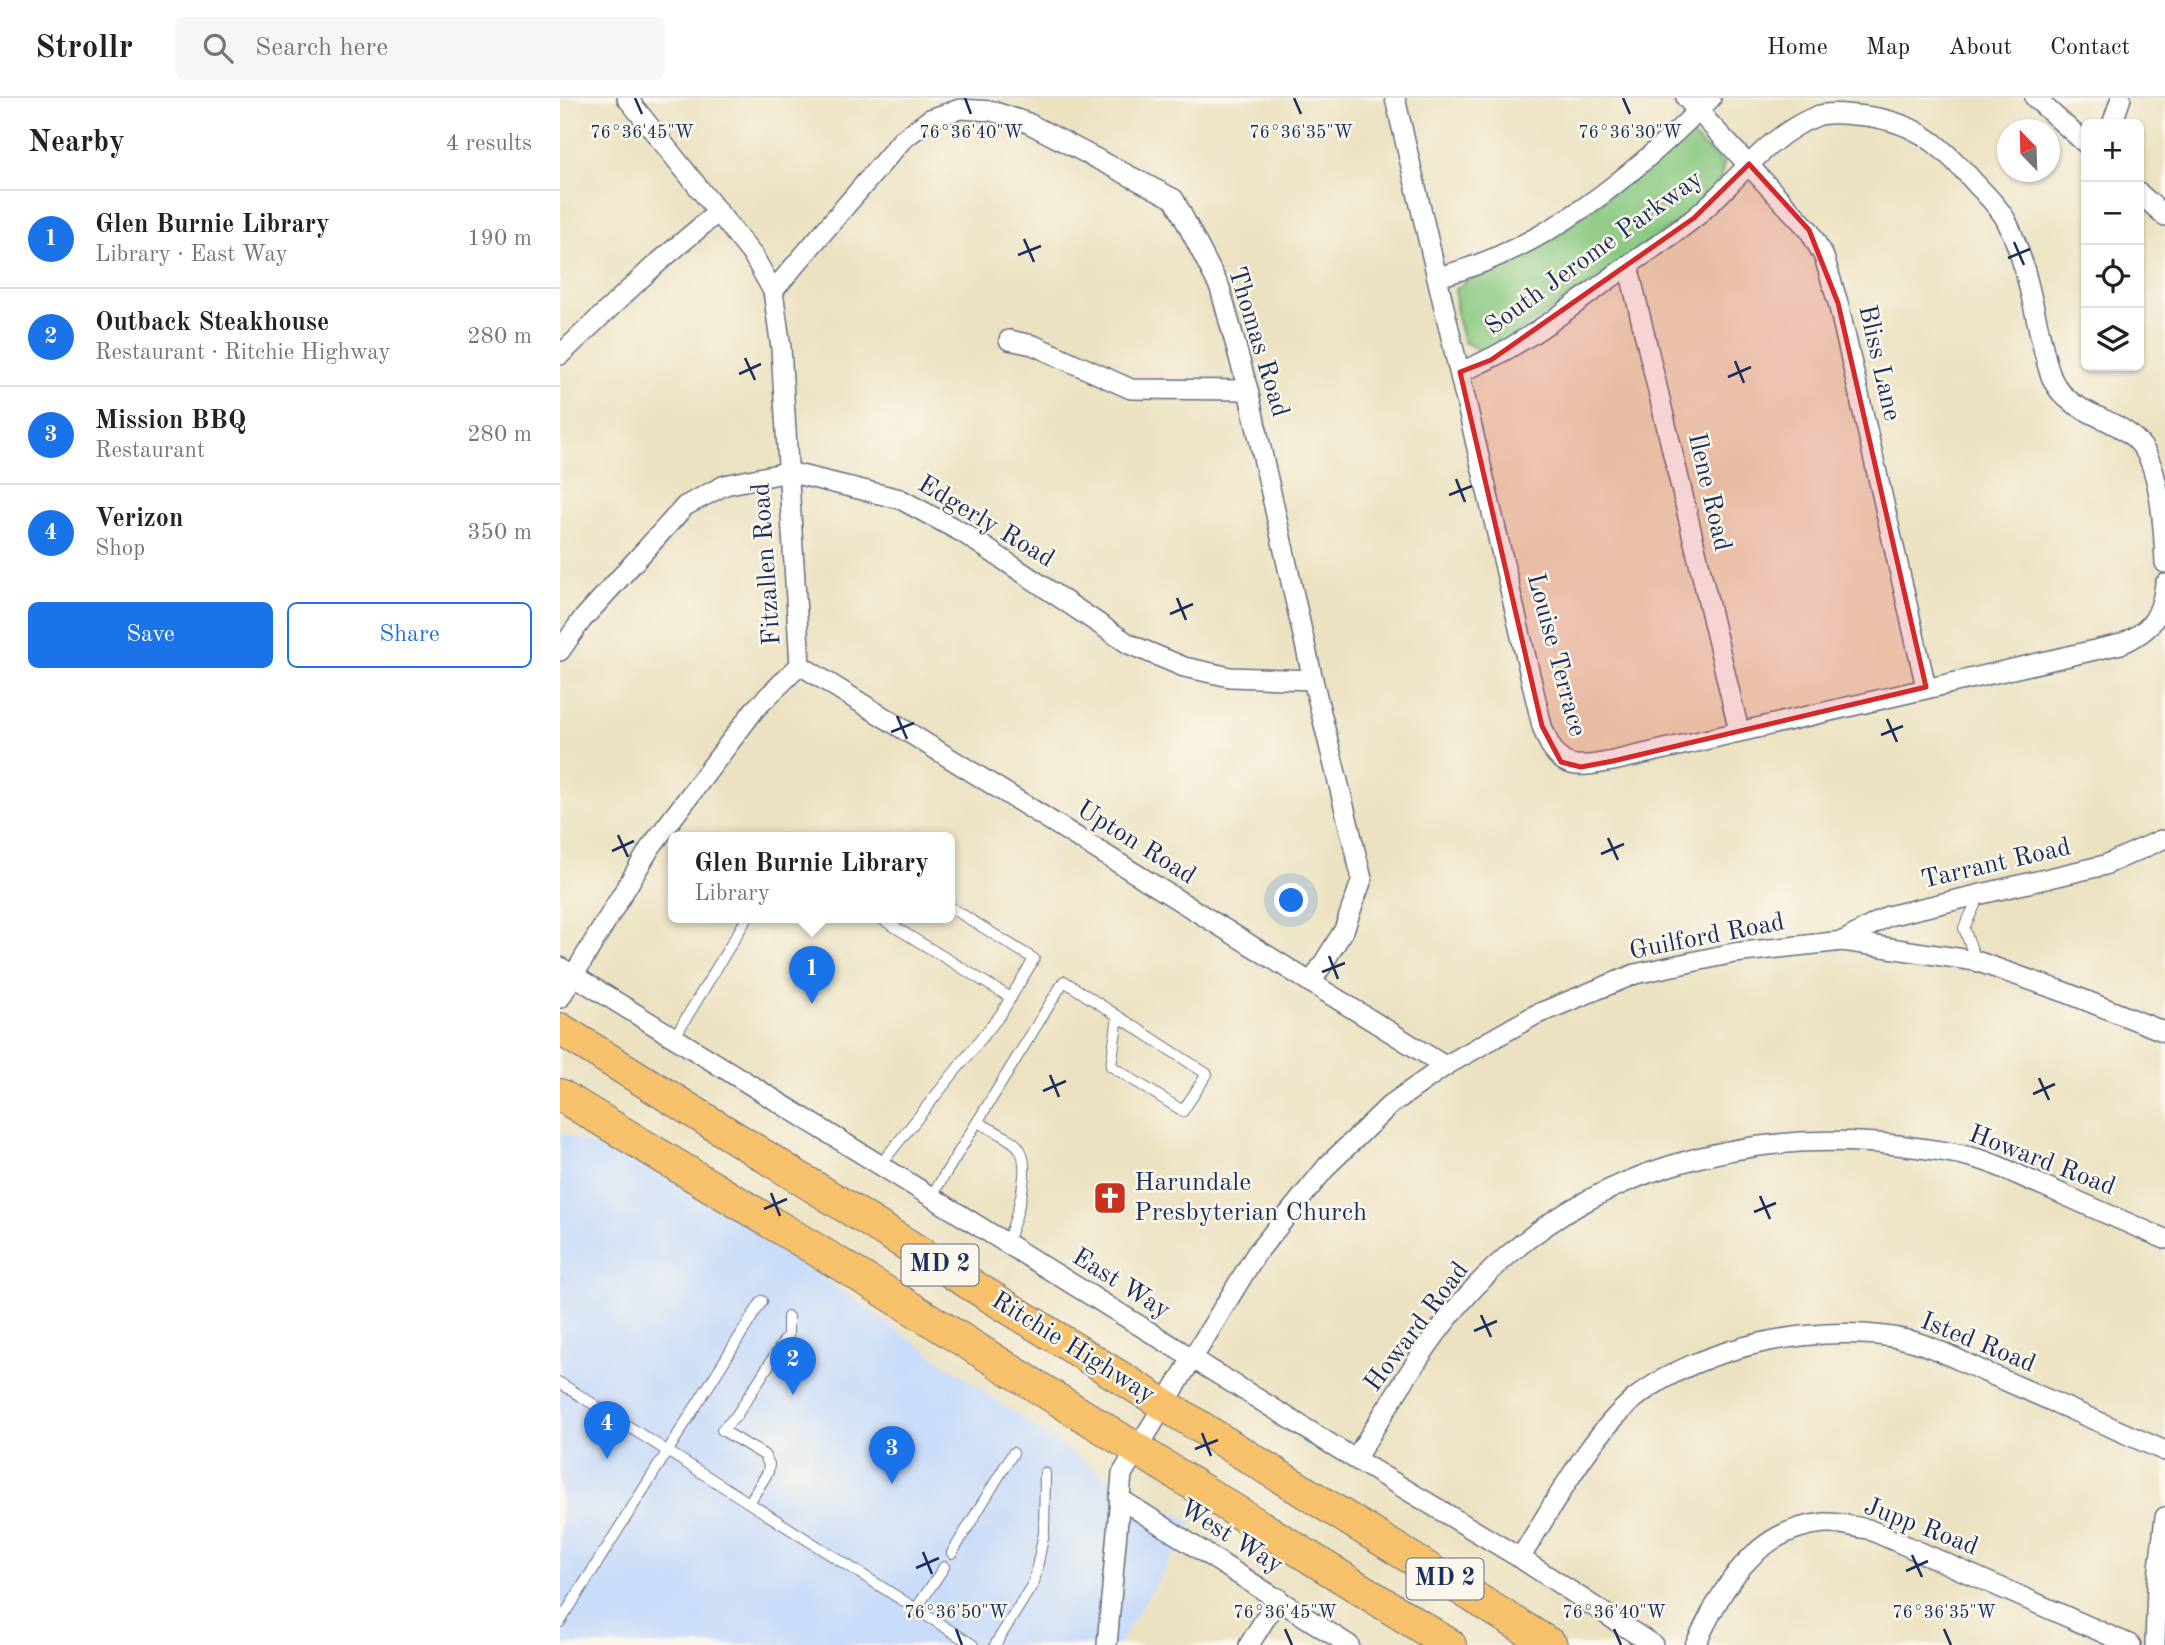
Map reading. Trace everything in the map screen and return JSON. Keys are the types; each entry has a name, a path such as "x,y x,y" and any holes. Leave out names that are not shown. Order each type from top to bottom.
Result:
{"main road":[{"name":"Ritchie Highway","path":"560,1029 1551,1645"},
{"name":"Ritchie Highway","path":"560,1095 1137,1448 1450,1645"}],"street":[{"name":"Fitzallen Road","path":"560,998 567,972 657,838 755,709 800,665 781,348 773,291 754,257 627,98"},
{"name":"Louise Terrace","path":"1395,98 1549,748 1561,762 1581,767 2121,644 2144,634 2159,609 2165,584"},
{"path":"2035,98 2081,139"},
{"path":"2114,119 2121,98"},
{"path":"1438,277 1499,259 1531,243 1660,147 1699,102"},
{"name":"Bliss Lane","path":"1699,102 1749,164 1809,230 1824,257 1838,303 1926,687"},
{"name":"Thomas Road","path":"773,291 914,129 945,112 960,108 992,111 1028,123 1174,199 1220,288 1248,390 1313,680 1362,879 1345,930 1311,983"},
{"name":"South Jerome Parkway","path":"1460,372 1491,360 1694,218 1726,191 1749,164 1818,116 1881,117 1903,124 1947,151 2008,225 2050,376 2064,397 2091,416 2125,430 2143,448 2158,495 2165,563"},
{"path":"2144,197 2165,216"},
{"path":"560,355 653,267 718,212"},
{"name":"Ilene Road","path":"1628,265 1739,731"},
{"path":"1009,340 1033,345 1131,388 1248,390"},
{"name":"Edgerly Road","path":"560,651 581,621 685,506 725,485 788,472 900,499 965,534 1129,644 1184,667 1230,677 1313,680"},
{"name":"Upton Road","path":"800,665 1445,1066"},
{"name":"Tarrant Road","path":"1843,941 1888,916 1979,897 2105,865 2161,840"},
{"name":"Guilford Road","path":"1107,1645 1122,1474 1137,1448 1256,1254 1328,1165 1390,1105 1445,1066 1535,1015 1635,974 1734,953 1843,941 1976,961 2165,1032"},
{"name":"East Way","path":"567,972 1520,1558 1653,1645"},
{"name":"Howard Road","path":"1355,1459 1419,1360 1475,1287 1528,1238 1608,1189 1680,1161 1740,1147 1818,1141 1868,1142 1936,1150 1986,1161 2165,1239"},
{"name":"Isted Road","path":"1520,1558 1600,1435 1635,1399 1674,1375 1727,1351 1808,1334 1866,1335 1913,1341 2165,1451"},
{"name":"West Way","path":"1119,1498 1349,1645"},
{"path":"2155,1645 2157,1587 2165,1517"},
{"name":"Jupp Road","path":"1695,1645 1723,1588 1753,1554 1783,1533 1826,1523 1868,1529 2131,1645"},
{"path":"1249,1645 1278,1598"}],"lane":[{"path":"1976,961 1964,928 1979,897"},
{"path":"880,1165 1001,1014 1034,960 955,910"},
{"path":"674,1038 744,923"},
{"path":"888,923 1011,998"},
{"path":"932,1197 1064,981 1118,1016 1207,1074 1183,1111 1111,1066 1118,1016"},
{"path":"978,1122 1019,1148 1025,1165 1015,1225 1006,1243"},
{"path":"560,1622 762,1301"},
{"path":"749,1503 768,1472 769,1464 764,1455 722,1430 736,1416 788,1335 789,1317"},
{"path":"560,1383 973,1645"},
{"path":"952,1553 1013,1454"},
{"path":"995,1645 1034,1582 1044,1533 1045,1473"},
{"path":"916,1609 944,1567"}],"highlighted area":[{"path":"1749,164 1809,230 1838,303 1926,687 1581,767 1561,762 1542,726 1460,372 1491,360 1694,218"}],"shaded area":[{"path":"560,1132 696,1188 1098,1471 1193,1523 1118,1645 560,1645"}],"green space":[{"path":"1687,132 1724,164 1721,177 1707,200 1617,266 1496,347 1477,349 1464,342 1457,317 1455,289 1469,280 1530,254 1632,179"}],"place":[{"name":"Glen Burnie Library","path":"812,1004"},
{"name":"Harundale Presbyterian Church","path":"1110,1198"},
{"name":"Outback Steakhouse","path":"793,1395"},
{"name":"Verizon","path":"607,1459"},
{"name":"Mission BBQ","path":"892,1484"}]}
